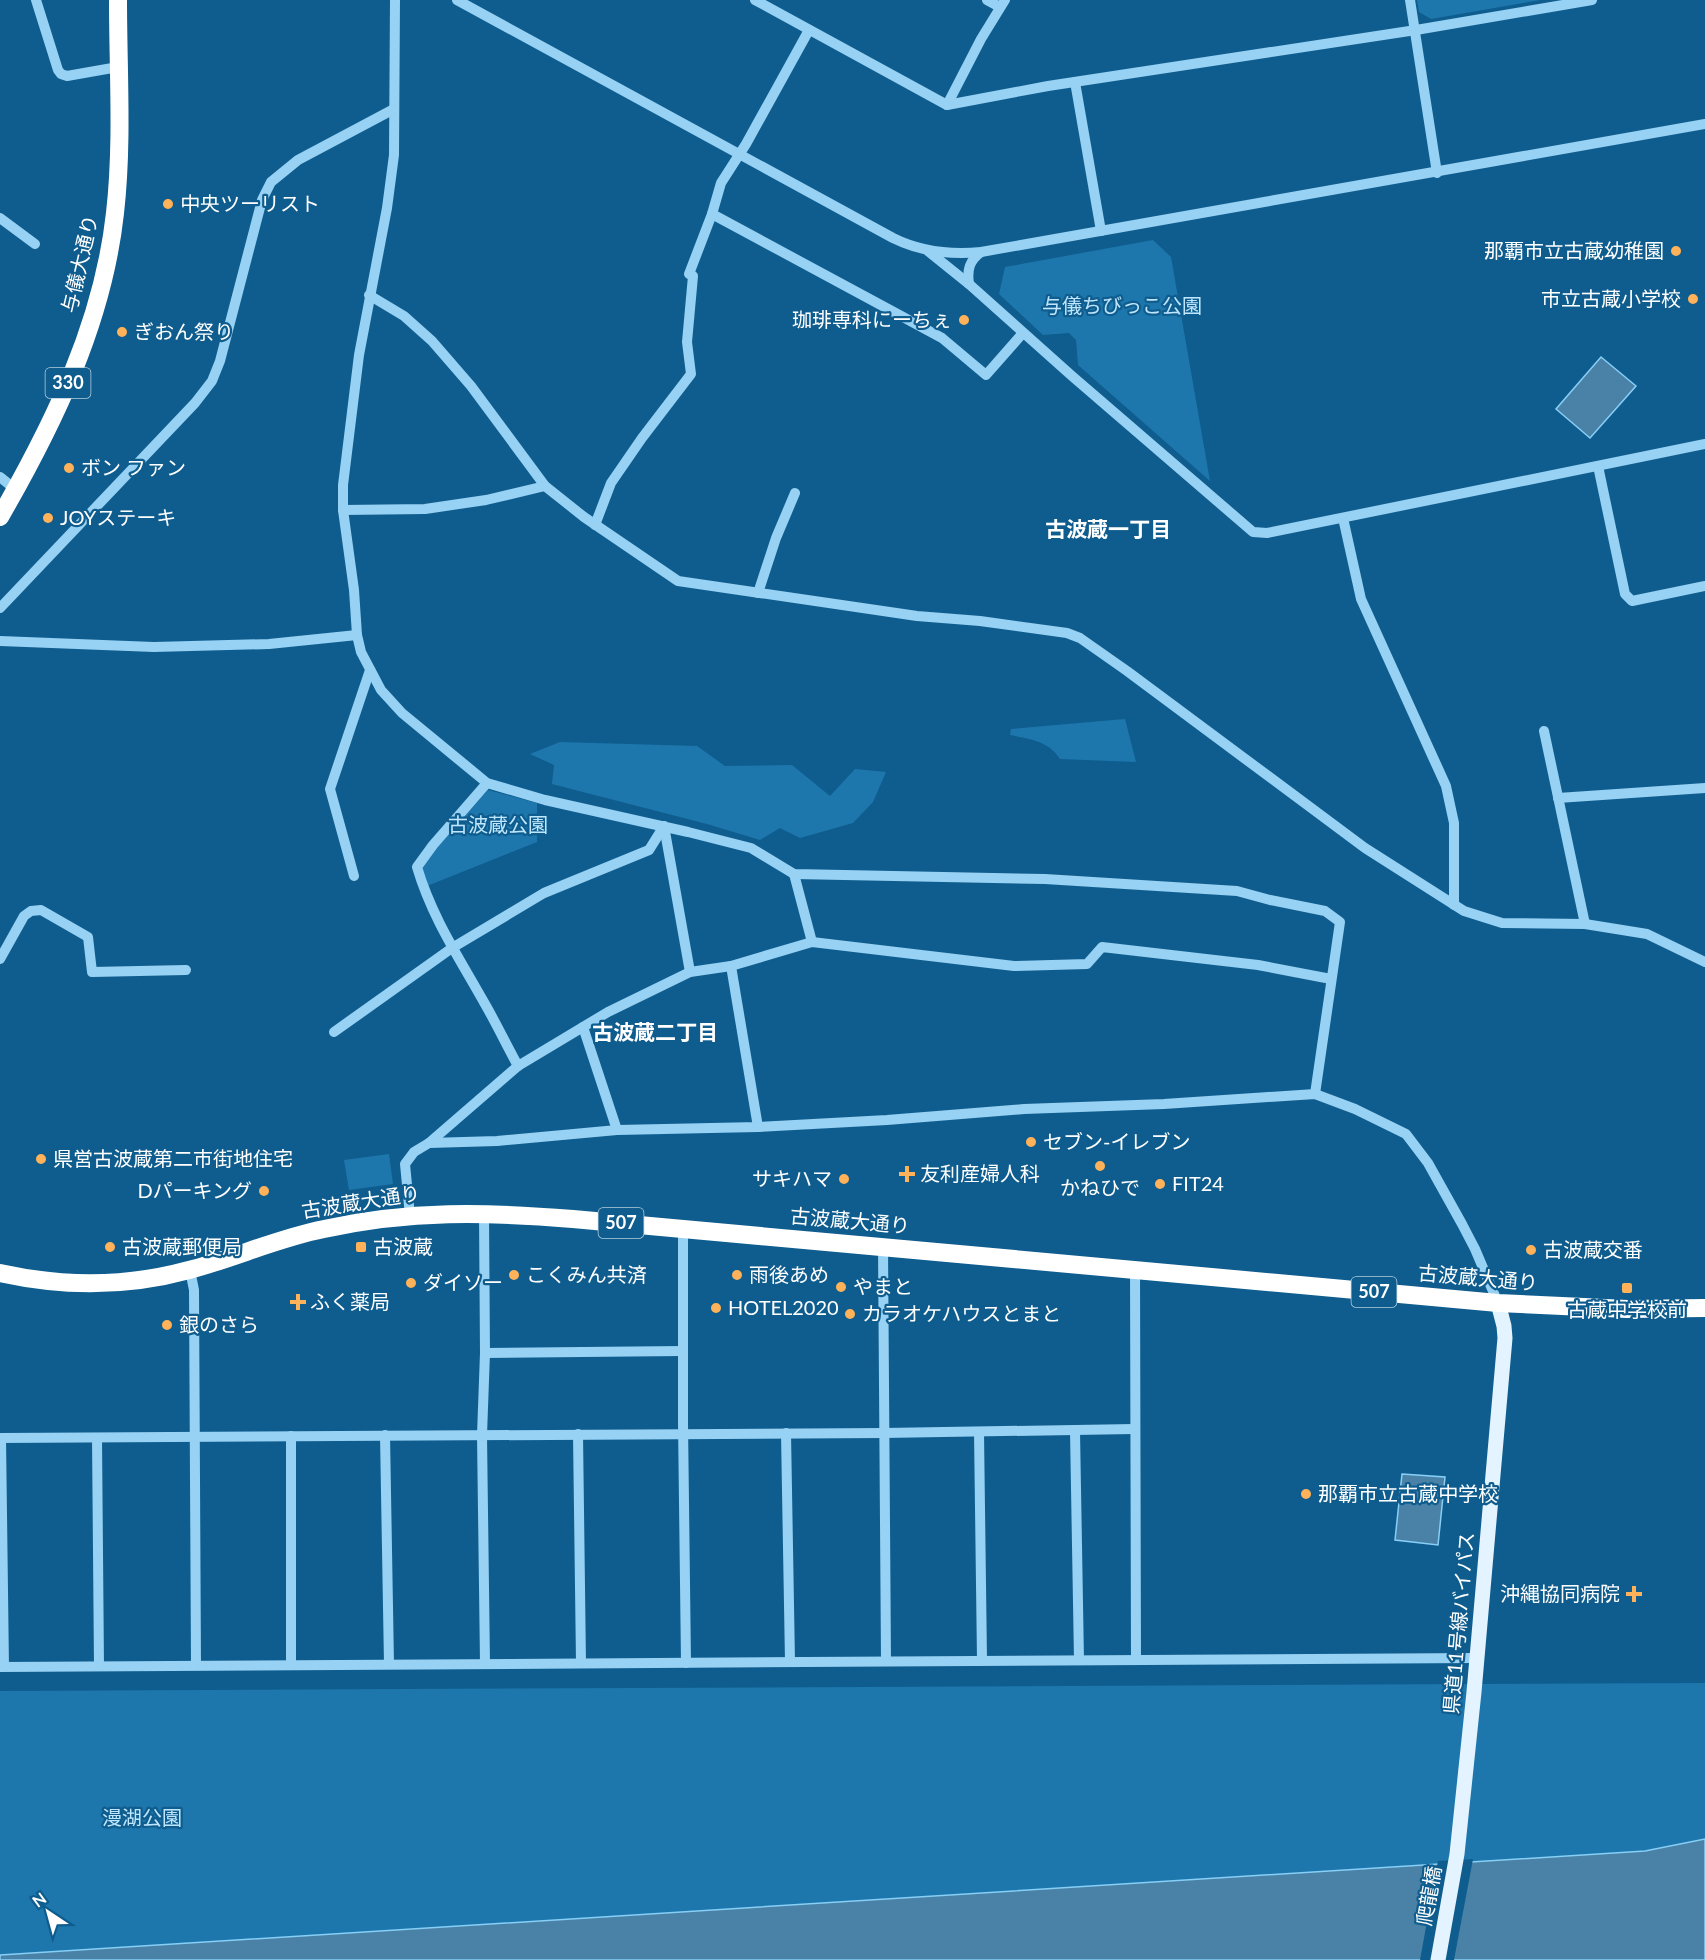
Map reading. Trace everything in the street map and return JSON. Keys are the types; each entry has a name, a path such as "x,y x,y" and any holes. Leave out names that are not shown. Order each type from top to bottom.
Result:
{"highway":[{"name":"与儀大通り","path":"0,517 46,432 74,369 98,300 105,271 115,213 117,184 118,0"},
{"name":"古波蔵大通り","path":"0,1273 56,1282 98,1283 141,1280 190,1270 305,1233 352,1223 410,1216 484,1213 883,1246 1498,1303 1627,1309 1705,1308"}],"main road":[{"name":"県道11号線バイパス","path":"1459,1839 1505,1338 1498,1303"},
{"name":"爬龍橋","path":"1438,1960 1459,1839"}],"street":[{"path":"36,0 61,74 67,76 118,67"},
{"path":"395,0 394,155 387,208 359,355 344,465 343,510 353,580 357,635 362,652 381,690 402,713 487,783 545,800 664,826 752,849 794,874 1045,879 1237,891 1325,911 1340,922 1315,1094"},
{"path":"457,0 892,238 927,251 981,252 1705,124"},
{"path":"755,0 947,105 1075,82 1416,30 1592,0"},
{"path":"947,105 1002,4 987,0"},
{"path":"1410,0 1437,173"},
{"path":"595,525 611,483 691,374 687,342 691,275 721,183 809,30"},
{"path":"1075,82 1101,231"},
{"path":"0,608 195,403 212,381 231,319 261,200 271,182 298,160 394,109"},
{"path":"712,214 942,338 986,375 1023,333"},
{"path":"0,218 35,244"},
{"path":"927,251 969,284 1253,532 1268,533 1705,444"},
{"path":"969,284 970,263 981,252"},
{"path":"369,295 404,316 432,341 471,386 545,486 595,525 678,581 917,616 1013,625 1067,633 1080,638 1127,671 1365,848 1464,911 1502,923 1585,924 1647,934 1705,962"},
{"path":"1598,466 1625,594 1632,601 1705,586"},
{"path":"0,477 16,490"},
{"path":"343,510 425,509 486,500 545,486"},
{"path":"758,593 776,538 795,493"},
{"path":"1343,518 1361,599 1446,786 1454,823 1454,905"},
{"path":"0,641 154,647 269,644 357,635"},
{"path":"354,876 330,789 370,670"},
{"path":"1544,731 1585,924"},
{"path":"487,783 417,867 423,888 452,948 518,1066"},
{"path":"1558,798 1705,788"},
{"path":"334,1032 452,948 544,893 649,850 664,826"},
{"path":"664,826 690,972"},
{"path":"794,874 812,942"},
{"path":"0,959 24,916 32,911 41,910 88,937 92,972 186,970"},
{"path":"410,1216 405,1164 414,1152 429,1143 518,1066 608,1012 690,972 731,966 812,942 1014,966 1087,964 1102,947 1258,965 1331,979"},
{"path":"731,966 758,1127"},
{"path":"583,1027 617,1130"},
{"path":"429,1143 497,1141 668,1127 758,1127 1024,1109 1164,1104 1315,1094 1354,1109 1406,1134 1428,1163 1462,1224 1498,1303"},
{"path":"484,1213 485,1353 482,1435 485,1663"},
{"path":"683,1229 686,1663"},
{"path":"883,1246 886,1661"},
{"path":"1134,1269 1136,1660"},
{"path":"190,1270 194,1290 196,1665"},
{"path":"485,1353 683,1351"},
{"path":"1134,1429 884,1433 0,1438 2,1667 1476,1658"},
{"path":"1075,1431 1079,1660"},
{"path":"979,1432 982,1660"},
{"path":"786,1433 790,1662"},
{"path":"578,1434 581,1663"},
{"path":"385,1435 389,1664"},
{"path":"291,1436 291,1664"},
{"path":"98,1438 99,1666"}],"green space":[{"path":"1417,0 1540,0 1431,19 1419,12"},
{"name":"与儀ちびっこ公園","path":"1153,240 1171,257 1210,481 1078,365 1076,340 1069,333 1043,335 999,294 1005,267"},
{"path":"1125,719 1136,762 1060,759 1045,745 1010,735 1011,729"},
{"path":"560,742 697,746 725,766 792,765 830,796 855,769 886,772 873,802 853,823 800,838 780,828 760,840 552,784 554,765 530,754"},
{"name":"古波蔵公園","path":"488,790 537,803 537,842 427,886 421,867"},
{"path":"389,1154 393,1184 349,1190 344,1160"},
{"name":"漫湖公園","path":"1705,1683 1705,1839 1645,1851 0,1955 0,1691"}],"shaded area":[{"path":"1601,357 1636,386 1590,438 1556,409"},
{"path":"1402,1474 1445,1477 1438,1545 1395,1540"},
{"path":"1705,1839 1705,1960 0,1960 0,1955 1645,1851"}],"pier":[{"path":"1473,1859 1454,1960 1420,1960 1438,1861"}],"place":[{"name":"中央ツーリスト","path":"168,204"},
{"name":"那覇市立古蔵幼稚園","path":"1676,251"},
{"name":"市立古蔵小学校","path":"1693,299"},
{"name":"珈琲専科にーちぇ","path":"964,320"},
{"name":"ぎおん祭り","path":"122,332"},
{"name":"ボン ファン","path":"69,468"},
{"name":"JOYステーキ","path":"48,518"},
{"name":"セブン-イレブン","path":"1031,1142"},
{"name":"県営古波蔵第二市街地住宅","path":"41,1159"},
{"name":"かねひで","path":"1100,1166"},
{"name":"友利産婦人科","path":"907,1174"},
{"name":"サキハマ","path":"844,1179"},
{"name":"FIT24","path":"1160,1184"},
{"name":"Dパーキング","path":"264,1191"},
{"name":"古波蔵郵便局","path":"110,1247"},
{"name":"古波蔵","path":"361,1247"},
{"name":"古波蔵交番","path":"1531,1250"},
{"name":"こくみん共済","path":"514,1275"},
{"name":"雨後あめ","path":"737,1275"},
{"name":"ダイソー","path":"411,1283"},
{"name":"やまと","path":"841,1287"},
{"name":"古蔵中学校前","path":"1627,1288"},
{"name":"ふく薬局","path":"298,1302"},
{"name":"HOTEL2020","path":"716,1308"},
{"name":"カラオケハウスとまと","path":"850,1314"},
{"name":"銀のさら","path":"167,1325"},
{"name":"那覇市立古蔵中学校","path":"1306,1494"},
{"name":"沖縄協同病院","path":"1634,1594"}],"district":[{"name":"古波蔵一丁目","path":"1108,530"},
{"name":"古波蔵二丁目","path":"655,1033"}]}
